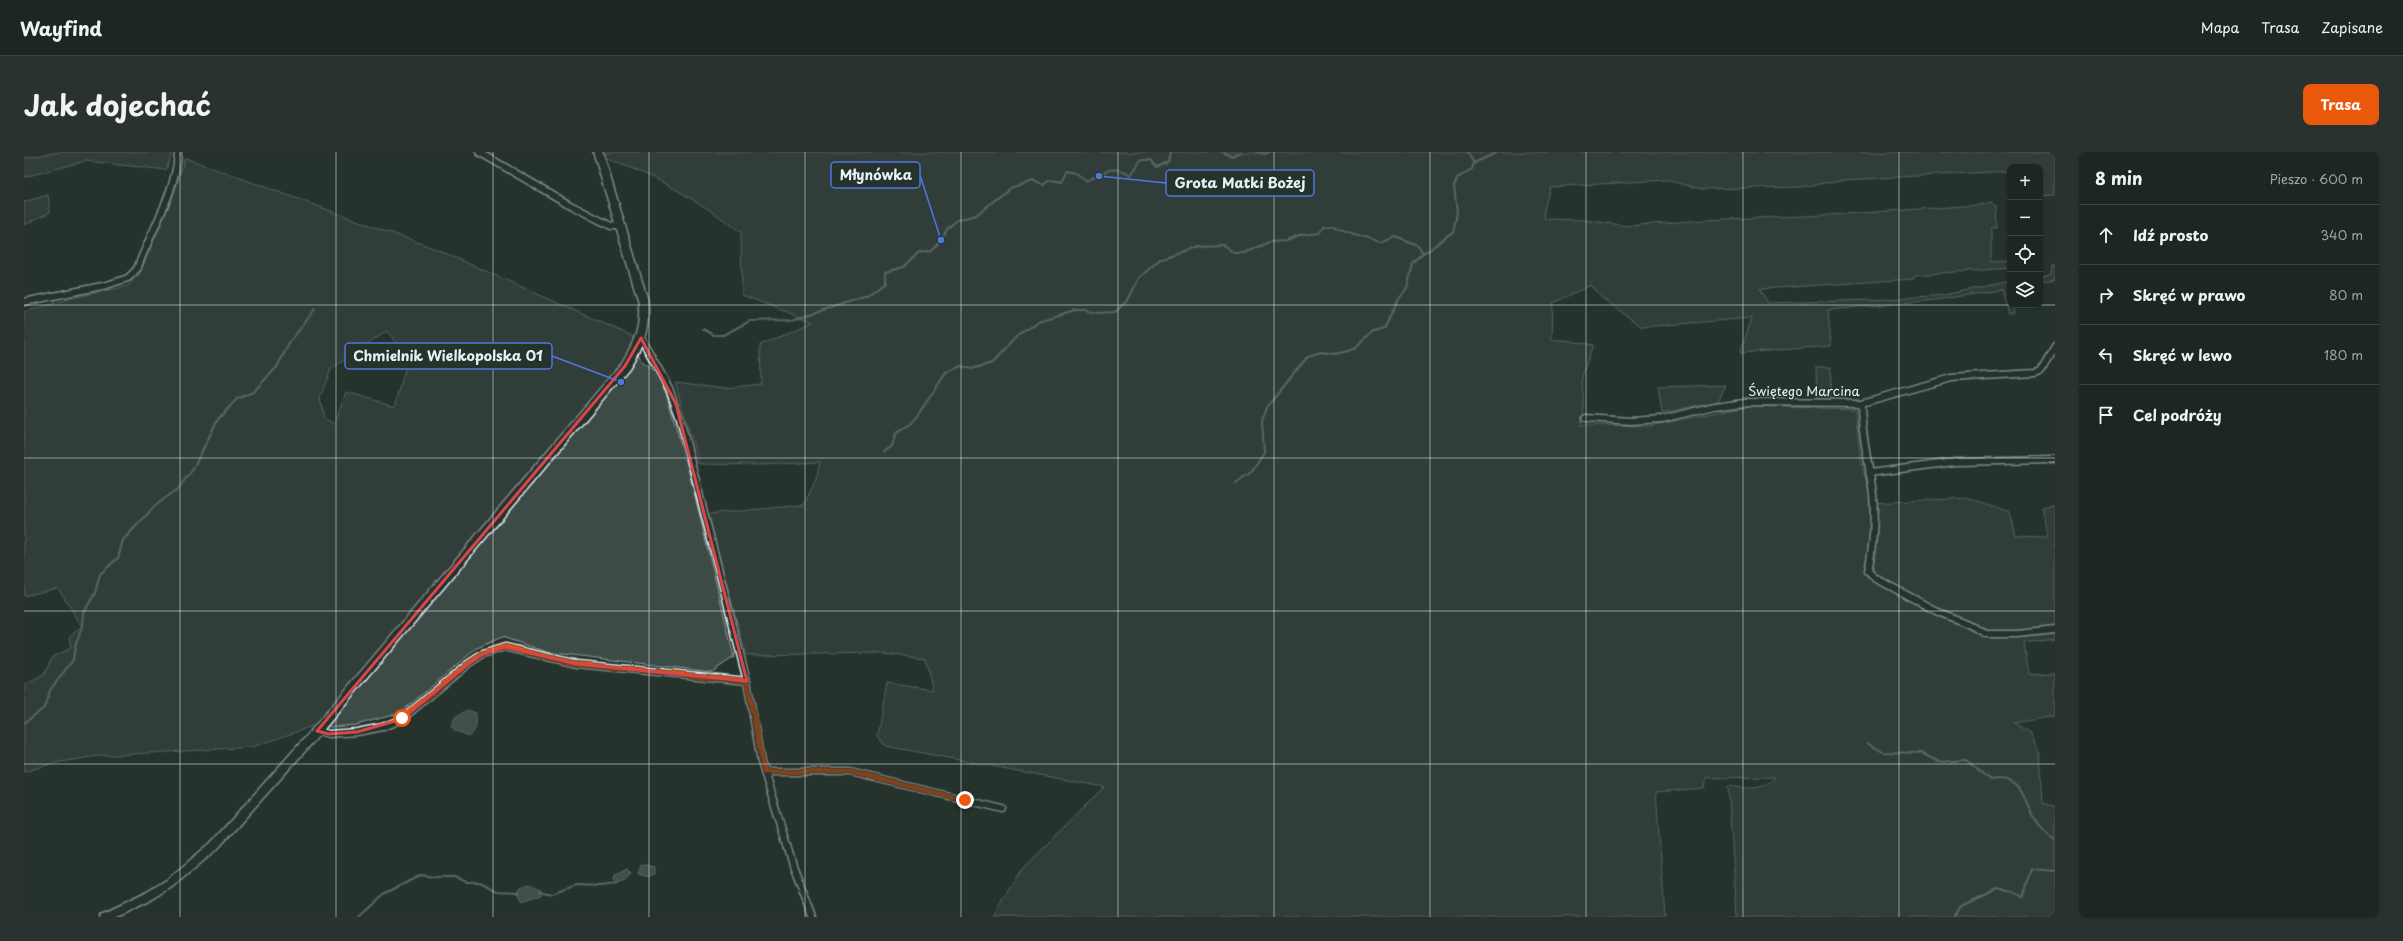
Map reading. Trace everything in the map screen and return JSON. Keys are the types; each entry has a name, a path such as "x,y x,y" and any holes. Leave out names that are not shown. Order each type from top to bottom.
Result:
{"street":[{"path":"24,302 107,285 128,278 137,269 170,188 178,162 178,152"},
{"path":"478,152 570,205 611,226 621,226"},
{"path":"105,917 149,896 184,872 214,846 317,731 624,366 641,338 644,326 643,300 598,152"},
{"path":"641,338 669,388 680,418 747,681 764,772 793,865 813,917"},
{"name":"Świętego Marcina","path":"1586,418 1631,421 1662,419 1715,406 1745,402 1861,403 1951,378 2035,374 2041,371 2055,347"},
{"path":"1861,403 1864,444 1869,473 1873,515 1873,548 1868,570 1875,578 1938,612 1968,624 1986,634 2017,634 2055,630"},
{"path":"1869,473 1955,462 2055,460"},
{"path":"317,731 329,734 357,732 383,726 402,718 468,664 483,654 505,647 576,664 747,681"},
{"path":"764,772 850,772 1002,809"}],"highlighted area":[{"path":"641,338 676,404 747,681 577,664 505,647 483,654 468,664 402,719 357,732 329,734 317,731 625,366"}],"shaded area":[{"path":"59,152 172,153 166,170 86,161 24,177 24,158"},
{"path":"605,152 2055,152 2055,195 2043,196 2043,164 2007,164 2007,171 1843,180 1801,187 1702,189 1666,180 1550,187 1544,210 1545,219 1585,220 1628,226 1703,220 1828,215 1980,205 1991,202 1996,207 1997,228 1991,228 1991,262 2007,261 2007,268 1915,275 1913,279 1760,289 1768,303 1875,300 1944,295 2007,282 2007,308 2013,308 2014,313 2008,314 2001,290 1935,300 1828,310 1831,346 1740,353 1752,318 1642,327 1602,298 1591,285 1553,303 1552,340 1565,340 1593,345 1582,376 1584,409 1581,425 1650,426 1748,406 1855,409 1861,461 1872,503 1969,498 2010,512 2016,536 2048,537 2041,507 2055,505 2055,639 2024,643 2029,674 2055,673 2055,716 2014,723 2030,733 2040,751 2043,803 2055,807 2055,917 1727,917 1737,916 1728,786 1747,788 1759,787 1770,782 1775,777 1706,778 1704,788 1656,792 1665,917 994,917 1022,869 1104,787 885,746 877,736 887,683 933,690 925,658 884,653 746,655 708,514 804,505 816,479 820,462 761,465 699,464 675,382 726,388 761,384 760,345 813,322 742,295 741,232 677,190 643,173 607,159"},
{"path":"185,158 436,249 632,336 641,361 656,372 667,396 689,472 734,657 712,672 547,652 502,637 477,648 400,713 356,725 331,727 313,726 253,747 98,756 54,763 24,772 24,685 44,675 52,657 71,648 69,637 82,626 58,588 24,596 24,312 76,297 128,286 139,275 174,194","holes":["387,331 408,359 395,406 346,392 334,424 324,418 320,398 331,369"]},
{"path":"48,195 50,212 24,225 24,202"},
{"path":"2052,266 2055,266 2055,279 2043,281 2043,275 2051,274"},
{"path":"1816,367 1831,367 1830,400 1817,399"},
{"path":"1726,385 1718,401 1662,413 1658,387"},
{"path":"468,710 476,713 476,726 472,734 469,736 454,730 451,725 456,716"},
{"path":"641,864 654,867 654,874 649,877 638,874"},
{"path":"627,869 631,873 625,881 617,884 614,880 615,875"},
{"path":"529,884 541,889 541,895 521,902 517,892 521,887"}],"waterway":[{"path":"703,329 714,335 723,335 750,321 792,320 867,296 885,282 885,272 904,267 919,253 931,251 941,240 947,229 957,220 976,215 1010,188 1033,181 1044,185 1051,180 1062,182 1067,171 1076,173 1086,181 1108,170 1125,171 1131,175 1141,160 1151,160 1157,167 1168,162 1170,152"},
{"path":"1223,152 1231,156 1241,152"},
{"path":"1257,152 1265,154 1269,152"},
{"path":"1467,152 1474,163 1498,152"},
{"path":"884,452 892,446 896,433 911,423 919,413 946,373 961,366 972,369 992,363 1016,337 1038,321 1075,310 1085,310 1097,313 1115,312 1128,300 1139,278 1160,259 1197,246 1223,245 1234,253 1244,253 1270,242 1286,241 1302,235 1320,233 1324,226 1332,225 1349,234 1380,243 1396,237 1418,246 1423,254 1453,232 1457,213 1454,186 1458,178 1472,169 1474,163"},
{"path":"1236,483 1251,472 1264,452 1262,421 1267,407 1308,356 1321,352 1335,354 1348,351 1356,348 1373,332 1384,329 1399,298 1407,288 1413,264 1423,254"},
{"path":"24,723 44,708 50,690 73,660 75,647 83,624 84,613 95,593 100,574 118,558 123,540 156,505 178,489 193,469 218,419 237,399 253,392 277,367 290,342 315,309"},
{"path":"1867,743 1883,752 1921,753 1939,762 1966,760 1990,780 2003,779 2011,782 2022,793 2038,824 2055,840"},
{"path":"1954,917 1961,906 1998,889 2014,892 2023,897 2032,869 2055,871"},
{"path":"359,917 384,894 421,875 434,877 454,877 466,882 480,882 498,891 520,892"},
{"path":"540,891 551,894 577,885 600,886 617,884"}],"place":[{"name":"Grota Matki Bożej","path":"1099,176"},
{"name":"Młynówka","path":"941,240"},
{"name":"Chmielnik Wielkopolska 01","path":"621,382"}],"route":[{"path":"402,718 419,706 468,664 483,654 505,647 576,664 747,681 764,772 850,772 965,800"}]}
